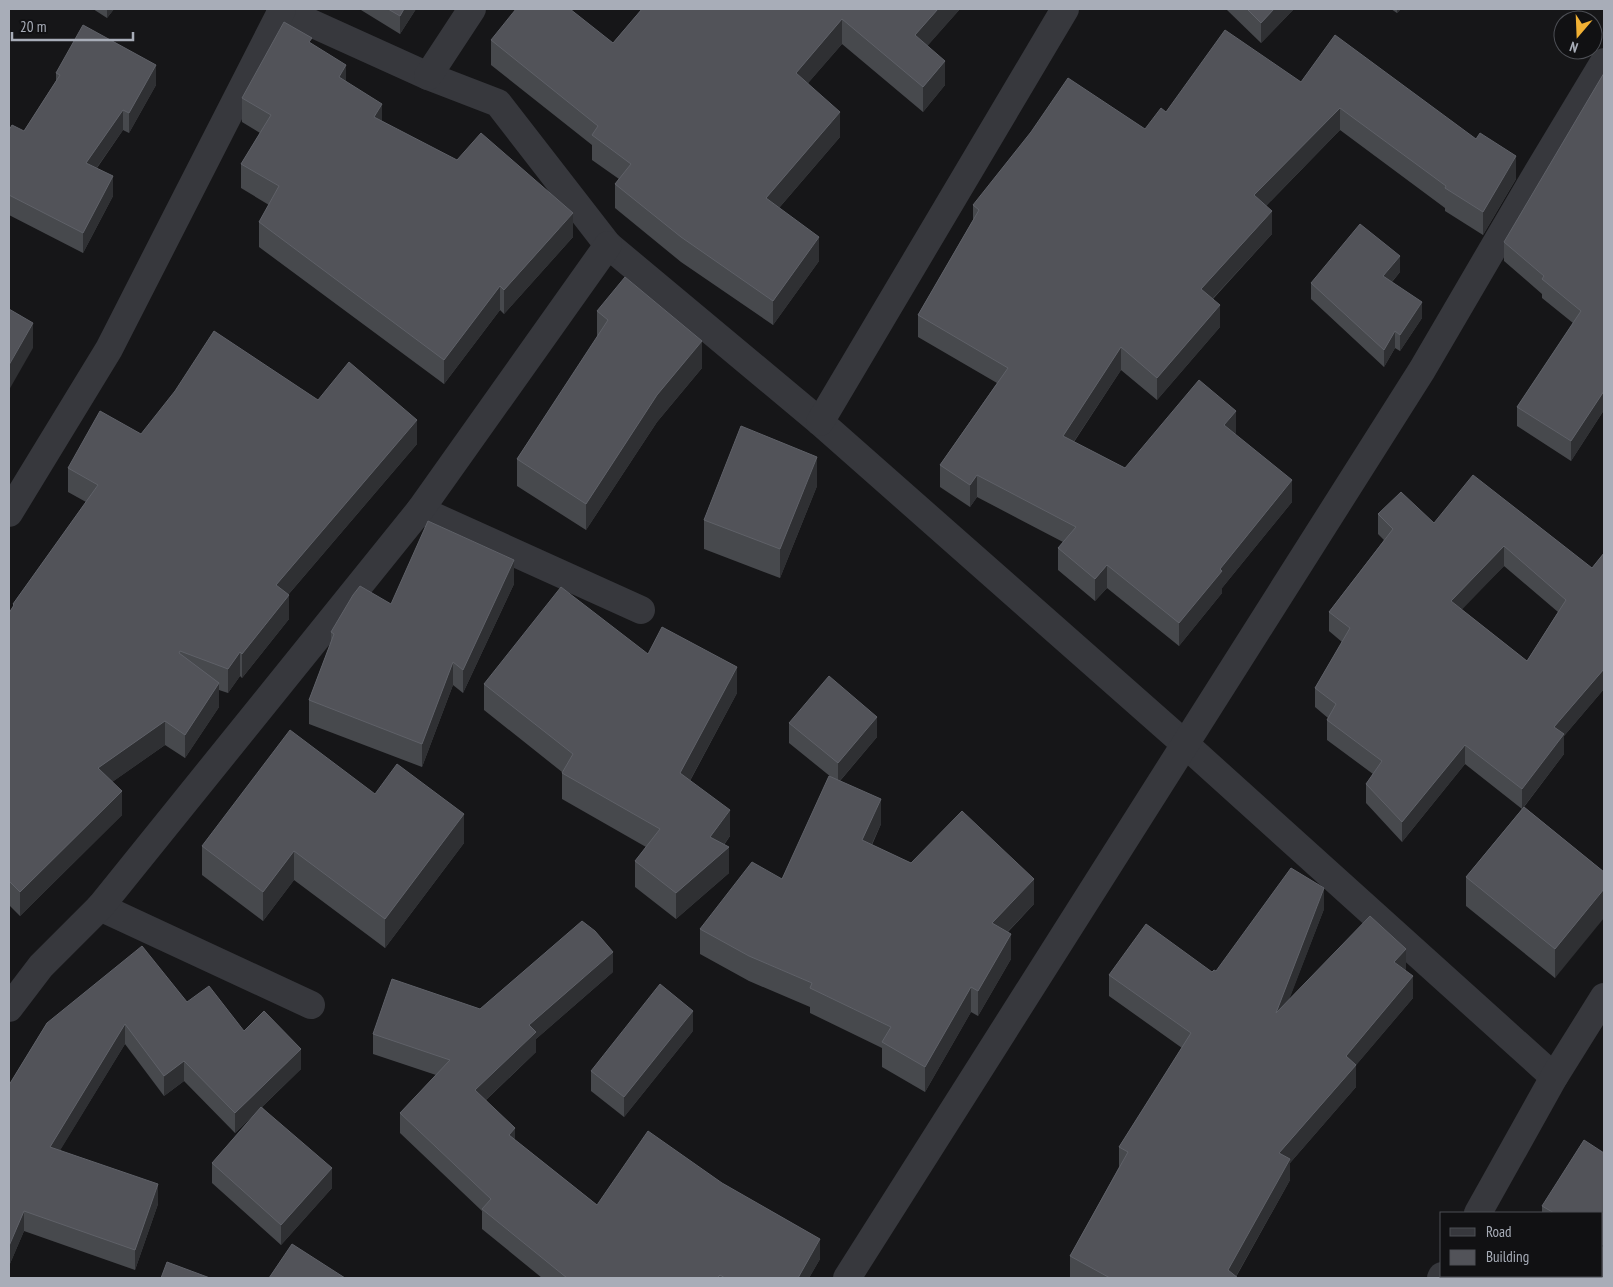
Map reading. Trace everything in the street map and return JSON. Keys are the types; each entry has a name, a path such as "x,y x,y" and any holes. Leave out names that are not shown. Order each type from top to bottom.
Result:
{"street":[{"path":"9,512 109,349 281,9 428,76 498,103 608,245 820,422 1186,745 1554,1077"},
{"path":"428,76 472,9"},
{"path":"820,422 1065,9"},
{"path":"847,1278 1422,370 1604,62"},
{"path":"9,1008 41,966 100,907 420,510 608,245"},
{"path":"420,510 641,610"},
{"path":"100,907 311,1005"},
{"path":"1479,1212 1554,1077 1604,997"}],"building":[{"path":"388,9 404,9 400,16"},
{"path":"516,9 570,9 613,43 642,9 938,9 915,35 945,61 923,87 842,19 796,73 840,112 766,198 819,237 773,301 681,237 615,184 631,164 592,135 598,126 491,40"},
{"path":"1247,9 1274,9 1261,23"},
{"path":"284,22 312,38 309,42 346,65 339,77 382,104 374,117 457,160 481,133 573,213 504,290 500,286 444,360 259,222 279,186 241,164 271,115 242,98"},
{"path":"83,25 156,65 129,113 123,110 86,163 113,176 83,233 9,195 9,130 12,125 24,131 60,75 56,73"},
{"path":"1225,30 1301,82 1335,35 1476,139 1480,133 1516,156 1483,212 1445,188 1446,186 1340,108 1254,195 1272,211 1201,289 1220,305 1157,378 1121,347 1063,436 1125,468 1199,380 1236,411 1224,425 1292,480 1179,623 1107,565 1095,579 1058,548 1076,527 977,475 970,485 940,465 1008,368 918,315 979,210 973,205 1031,132 1068,78 1145,129 1161,108 1166,112"},
{"path":"1604,73 1604,391 1571,441 1517,407 1581,311 1542,279 1544,276 1504,242"},
{"path":"1360,224 1400,256 1383,276 1422,302 1400,335 1395,331 1384,350 1311,283"},
{"path":"625,277 702,341 657,395 586,504 517,459 608,320 597,311"},
{"path":"9,309 33,323 9,365"},
{"path":"214,331 318,400 349,362 417,420 276,585 289,595 242,654 240,652 228,669 180,651 179,653 219,683 185,735 165,721 98,768 122,791 20,892 9,881 9,613 13,604 98,485 68,468 100,411 141,434 175,391"},
{"path":"741,426 817,457 780,549 704,520"},
{"path":"1473,475 1592,568 1604,553 1604,669 1554,727 1564,734 1522,789 1465,745 1402,822 1366,784 1382,761 1327,720 1336,704 1315,688 1350,628 1329,612 1393,529 1378,514 1401,492 1434,523","holes":["1504,546 1566,600 1527,661 1451,601"]},
{"path":"428,521 514,560 463,670 453,662 422,744 309,700 334,634 331,632 353,595 360,586 391,604"},
{"path":"561,587 648,654 662,627 737,667 680,773 730,810 710,837 729,847 676,893 635,861 660,829 562,773 573,754 484,684"},
{"path":"829,676 877,717 838,763 789,723"},
{"path":"290,730 375,794 397,764 464,814 385,919 294,851 263,892 202,846"},
{"path":"829,776 881,799 862,840 911,863 962,811 1034,879 992,923 1011,934 978,991 971,987 925,1067 882,1042 891,1027 810,988 812,983 749,956 700,929 752,862 782,879"},
{"path":"1524,807 1604,872 1604,889 1555,949 1466,877"},
{"path":"1291,868 1324,888 1276,1013 1370,916 1406,949 1394,962 1413,976 1346,1056 1356,1065 1279,1153 1290,1159 1228,1270 1238,1278 1110,1278 1070,1256 1128,1152 1119,1147 1191,1033 1109,975 1146,924 1212,972 1216,971"},
{"path":"582,921 595,931 613,952 529,1025 536,1032 475,1090 515,1128 509,1135 597,1205 648,1131 722,1183 820,1239 798,1278 725,1278 720,1275 717,1278 567,1278 482,1209 491,1199 400,1113 450,1060 373,1034 392,979 480,1009"},
{"path":"142,946 187,1002 209,986 244,1031 264,1011 301,1049 235,1113 184,1061 164,1076 125,1024 50,1147 158,1184 135,1250 24,1211 9,1246 9,1085 47,1023"},
{"path":"660,984 693,1011 624,1097 591,1071"},
{"path":"261,1107 332,1168 281,1225 212,1163"},
{"path":"1584,1140 1604,1153 1604,1245 1603,1212 1552,1212 1542,1206"},
{"path":"292,1244 345,1278 269,1278"},
{"path":"1604,1245 1604,1278 1582,1278 1603,1277"},
{"path":"167,1262 210,1278 161,1278"}]}
